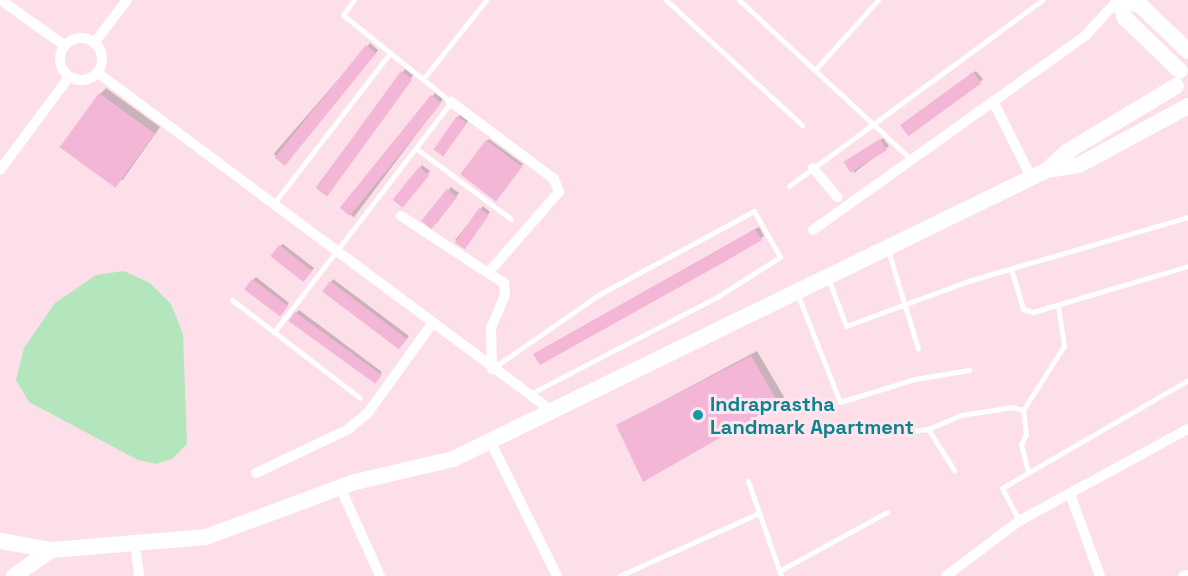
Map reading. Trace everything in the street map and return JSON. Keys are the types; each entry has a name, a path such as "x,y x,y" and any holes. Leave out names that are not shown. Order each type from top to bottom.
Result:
{"street":[{"path":"1,0 65,46"},
{"path":"94,43 127,0"},
{"path":"1119,0 1140,6 1188,51"},
{"path":"0,543 51,550 206,537 340,487 453,459 1031,177 1047,170 1078,165 1188,104 1182,74 1125,18 1119,0"},
{"path":"813,230 1085,36 1119,0"},
{"path":"79,39 94,43 102,57 98,72 84,80 69,77 60,62 65,46 79,39"},
{"path":"98,72 492,369 552,411"},
{"path":"1047,170 1068,151 1182,74"},
{"path":"0,170 69,77"},
{"path":"993,101 1031,177"},
{"path":"452,102 554,179 559,192 488,273"},
{"path":"813,168 837,197"},
{"path":"401,216 504,283 506,295 491,328 492,369"},
{"path":"256,473 347,430 367,414 432,324"},
{"path":"946,576 960,571 1019,521 1188,429"},
{"path":"490,441 557,576"},
{"path":"340,487 380,576"},
{"path":"1070,494 1100,576"},
{"path":"135,543 140,576"},
{"path":"14,576 51,550"},
{"path":"1183,576 1188,575"}],"lane":[{"path":"274,332 452,102 343,15 354,0"},
{"path":"423,79 486,0"},
{"path":"666,0 802,125"},
{"path":"739,0 912,160"},
{"path":"815,70 878,0"},
{"path":"789,186 1042,0"},
{"path":"274,203 390,53"},
{"path":"417,149 511,219"},
{"path":"492,369 600,294 754,211 780,257 717,297 530,394"},
{"path":"827,277 846,326 1011,268 1188,217"},
{"path":"888,247 918,349"},
{"path":"1011,268 1023,309 1033,312 1188,266"},
{"path":"796,292 840,402 915,379 969,370"},
{"path":"232,300 360,398"},
{"path":"1028,471 1022,445 1026,434 1023,410 1064,346 1058,305"},
{"path":"1019,521 1002,488 1188,380"},
{"path":"881,435 928,429 961,416 1013,407 1023,410"},
{"path":"928,429 954,471"},
{"path":"748,481 780,574 887,512"},
{"path":"619,576 759,513"}],"shaded area":[{"path":"124,271 150,283 171,304 183,334 187,444 172,459 156,464 138,460 29,402 16,380 24,348 55,303 96,275"}],"building":[{"path":"366,45 376,53 285,166 275,158"},
{"path":"401,71 412,79 327,197 316,188"},
{"path":"973,72 981,83 908,136 900,125"},
{"path":"99,93 155,134 115,188 60,147"},
{"path":"431,95 441,103 350,216 340,208"},
{"path":"457,116 467,123 443,156 433,150"},
{"path":"880,139 887,150 850,173 844,162"},
{"path":"486,140 522,167 496,201 460,174"},
{"path":"419,167 429,175 403,208 393,200"},
{"path":"447,189 457,197 431,229 421,221"},
{"path":"479,208 489,215 465,249 455,242"},
{"path":"755,229 762,240 726,261 540,365 533,354"},
{"path":"279,245 312,271 303,282 270,256"},
{"path":"252,279 288,306 280,316 244,289"},
{"path":"330,281 407,339 399,349 322,291"},
{"path":"295,312 382,375 375,384 289,321"},
{"name":"Indraprastha Landmark Apartment","path":"751,356 779,404 643,482 616,425"}],"place":[{"name":"Indraprastha Landmark Apartment","path":"698,415"}]}
